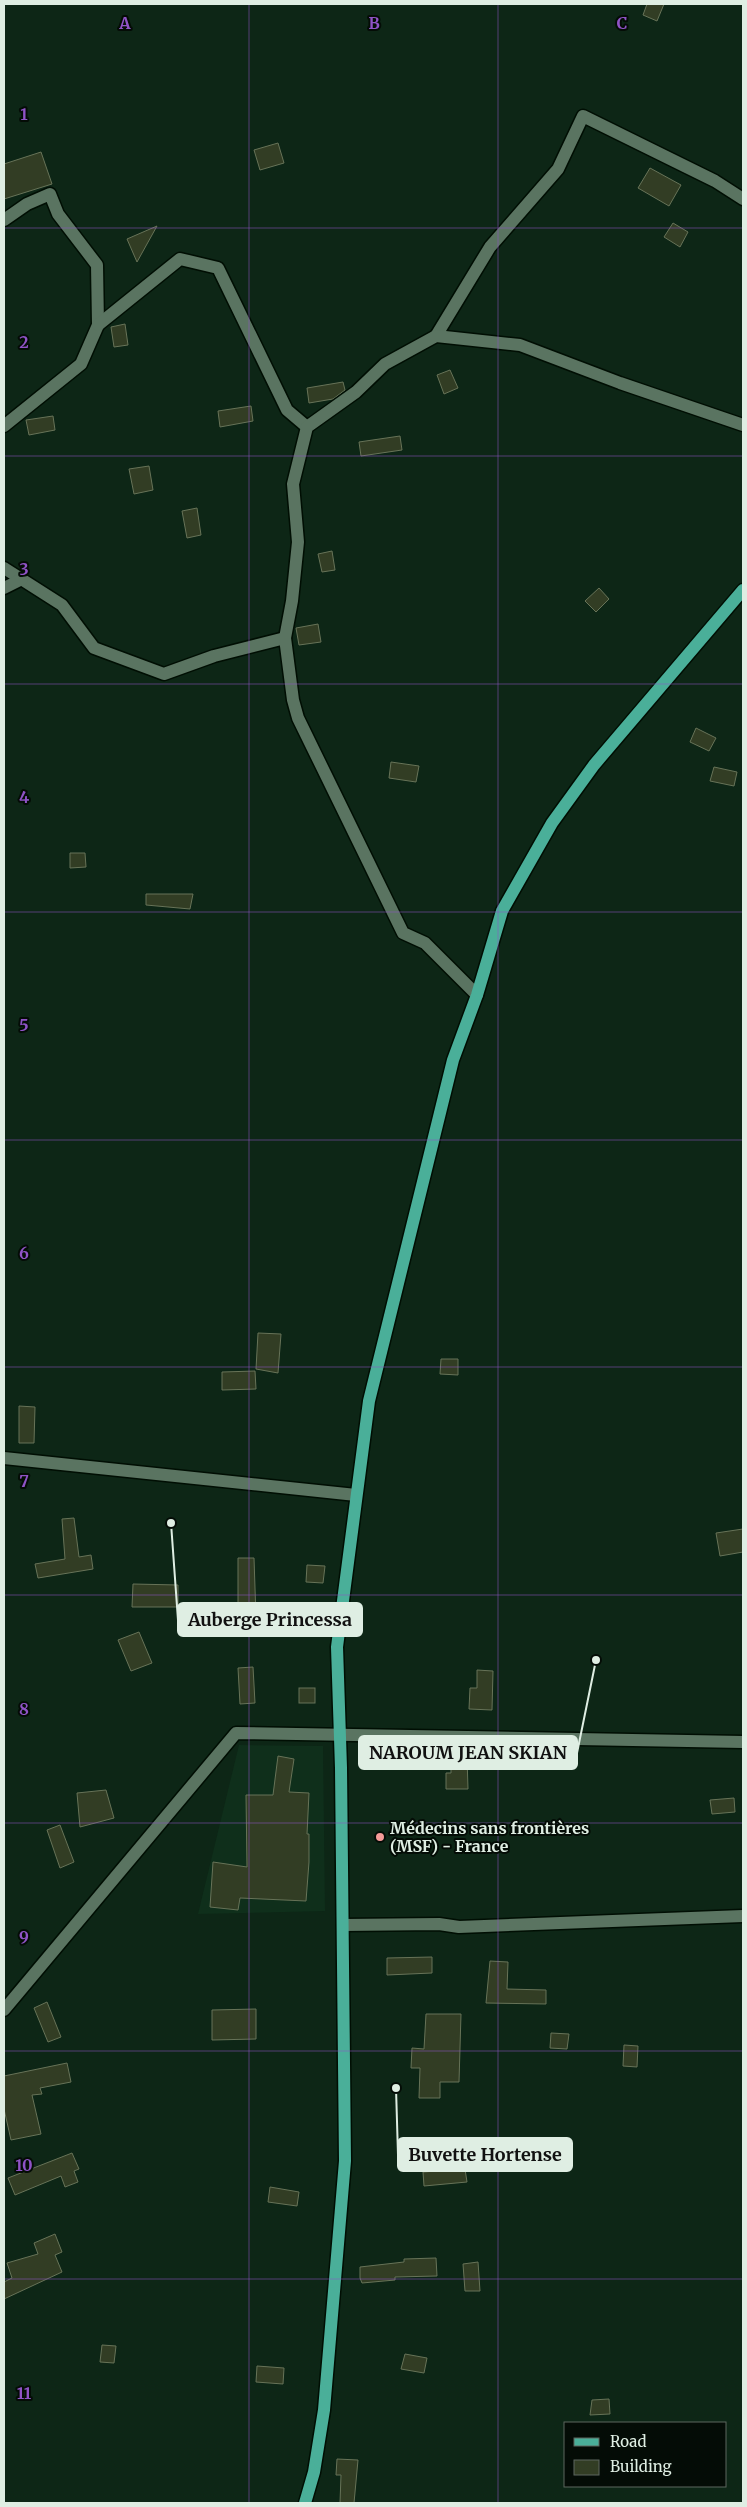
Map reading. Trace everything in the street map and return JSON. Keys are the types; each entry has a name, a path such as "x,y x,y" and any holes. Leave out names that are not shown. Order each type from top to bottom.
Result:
{"main road":[{"path":"305,2503 314,2472 324,2410 345,2161 343,1925 337,1647 369,1401 453,1060 477,995 502,911 552,823 594,765 743,590"}],"street":[{"path":"477,995 426,943 403,934 298,718 292,700 285,638 292,601 298,542 293,484 307,427 356,392 385,364 436,336 490,247 558,168 583,116 715,181 743,199"},
{"path":"4,220 27,204 50,194 58,214 97,265 98,325 80,364 4,426"},
{"path":"98,325 180,259 218,268 287,410 307,427"},
{"path":"436,336 520,345 620,383 743,425"},
{"path":"4,568 62,605 94,648 164,674 214,656 285,638"},
{"path":"4,588 22,579"},
{"path":"4,1458 356,1495"},
{"path":"4,2010 236,1733 743,1742"},
{"path":"343,1925 439,1924 460,1927 743,1916"}],"shaded area":[{"path":"239,1745 323,1746 325,1911 198,1914"}],"building":[{"path":"647,4 664,4 657,21 643,15"},
{"path":"278,143 284,163 260,170 254,150"},
{"path":"41,152 52,184 4,199 4,164"},
{"path":"650,168 681,185 669,206 638,188"},
{"path":"673,223 688,232 680,247 664,237"},
{"path":"157,226 137,262 127,239"},
{"path":"125,324 128,345 114,347 111,327"},
{"path":"450,370 458,388 444,394 437,375"},
{"path":"343,382 345,390 333,399 309,403 307,388"},
{"path":"251,406 253,421 220,427 218,411"},
{"path":"53,416 55,430 29,435 26,420"},
{"path":"400,436 402,450 361,456 359,442"},
{"path":"149,466 153,490 134,494 129,469"},
{"path":"197,508 201,535 187,538 182,511"},
{"path":"332,551 335,570 322,572 318,554"},
{"path":"599,588 609,599 596,612 585,601"},
{"path":"318,624 321,642 299,645 296,628"},
{"path":"696,728 716,738 709,751 690,742"},
{"path":"391,762 419,766 416,782 389,778"},
{"path":"714,767 737,772 734,786 710,781"},
{"path":"70,853 85,853 86,867 70,868"},
{"path":"146,894 193,894 190,909 146,905"},
{"path":"258,1333 281,1334 278,1373 256,1369"},
{"path":"441,1359 458,1359 458,1375 440,1374"},
{"path":"255,1371 256,1389 222,1390 222,1372"},
{"path":"19,1406 35,1407 34,1443 19,1443"},
{"path":"74,1518 79,1557 91,1555 93,1569 38,1578 35,1564 65,1559 62,1519"},
{"path":"743,1529 743,1552 720,1556 716,1533"},
{"path":"238,1558 254,1558 256,1618 238,1618"},
{"path":"307,1565 325,1566 323,1583 306,1582"},
{"path":"133,1584 178,1585 178,1607 132,1607"},
{"path":"139,1632 152,1663 131,1671 118,1640"},
{"path":"253,1667 255,1703 240,1704 238,1668"},
{"path":"477,1670 493,1671 492,1710 469,1709 470,1688 477,1688"},
{"path":"299,1688 315,1688 315,1703 299,1703"},
{"path":"278,1756 294,1759 289,1792 309,1793 307,1834 309,1834 309,1862 306,1901 240,1898 238,1910 210,1907 213,1862 247,1867 246,1795 273,1795"},
{"path":"467,1757 468,1789 446,1789 446,1773 451,1773 451,1758"},
{"path":"106,1790 114,1818 80,1827 77,1793"},
{"path":"734,1798 735,1812 712,1814 710,1800"},
{"path":"60,1825 74,1862 60,1868 47,1830"},
{"path":"432,1957 432,1973 387,1975 387,1958"},
{"path":"490,1961 508,1962 507,1989 546,1990 546,2004 486,2003"},
{"path":"47,2002 61,2037 48,2042 34,2008"},
{"path":"256,2009 256,2039 212,2040 212,2010"},
{"path":"426,2014 461,2014 459,2082 440,2082 440,2098 419,2098 420,2068 411,2068 412,2048 424,2049"},
{"path":"551,2033 569,2034 567,2049 550,2048"},
{"path":"624,2045 638,2046 637,2067 623,2066"},
{"path":"67,2063 71,2082 40,2088 42,2094 32,2095 41,2134 11,2140 4,2109 4,2076"},
{"path":"72,2153 79,2169 74,2171 78,2182 65,2187 61,2176 15,2195 8,2178"},
{"path":"465,2169 467,2182 424,2186 423,2172"},
{"path":"270,2187 299,2192 297,2206 268,2202"},
{"path":"55,2234 62,2252 55,2255 62,2272 4,2299 4,2282 12,2278 7,2263 38,2254 34,2243"},
{"path":"436,2258 437,2276 395,2277 395,2280 362,2283 360,2278 360,2267 404,2262 404,2259"},
{"path":"478,2262 480,2291 465,2291 463,2264"},
{"path":"102,2345 116,2346 114,2363 100,2362"},
{"path":"405,2354 427,2358 424,2373 401,2369"},
{"path":"257,2366 284,2368 283,2384 256,2382"},
{"path":"609,2399 610,2414 590,2415 592,2400"},
{"path":"337,2459 358,2460 354,2503 340,2503 341,2475 336,2475"}],"place":[{"name":"Auberge Princessa","path":"171,1523"},
{"name":"NAROUM JEAN SKIAN","path":"596,1660"},
{"name":"Médecins sans frontières (MSF) - France","path":"380,1837"},
{"name":"Buvette Hortense","path":"396,2088"}]}
